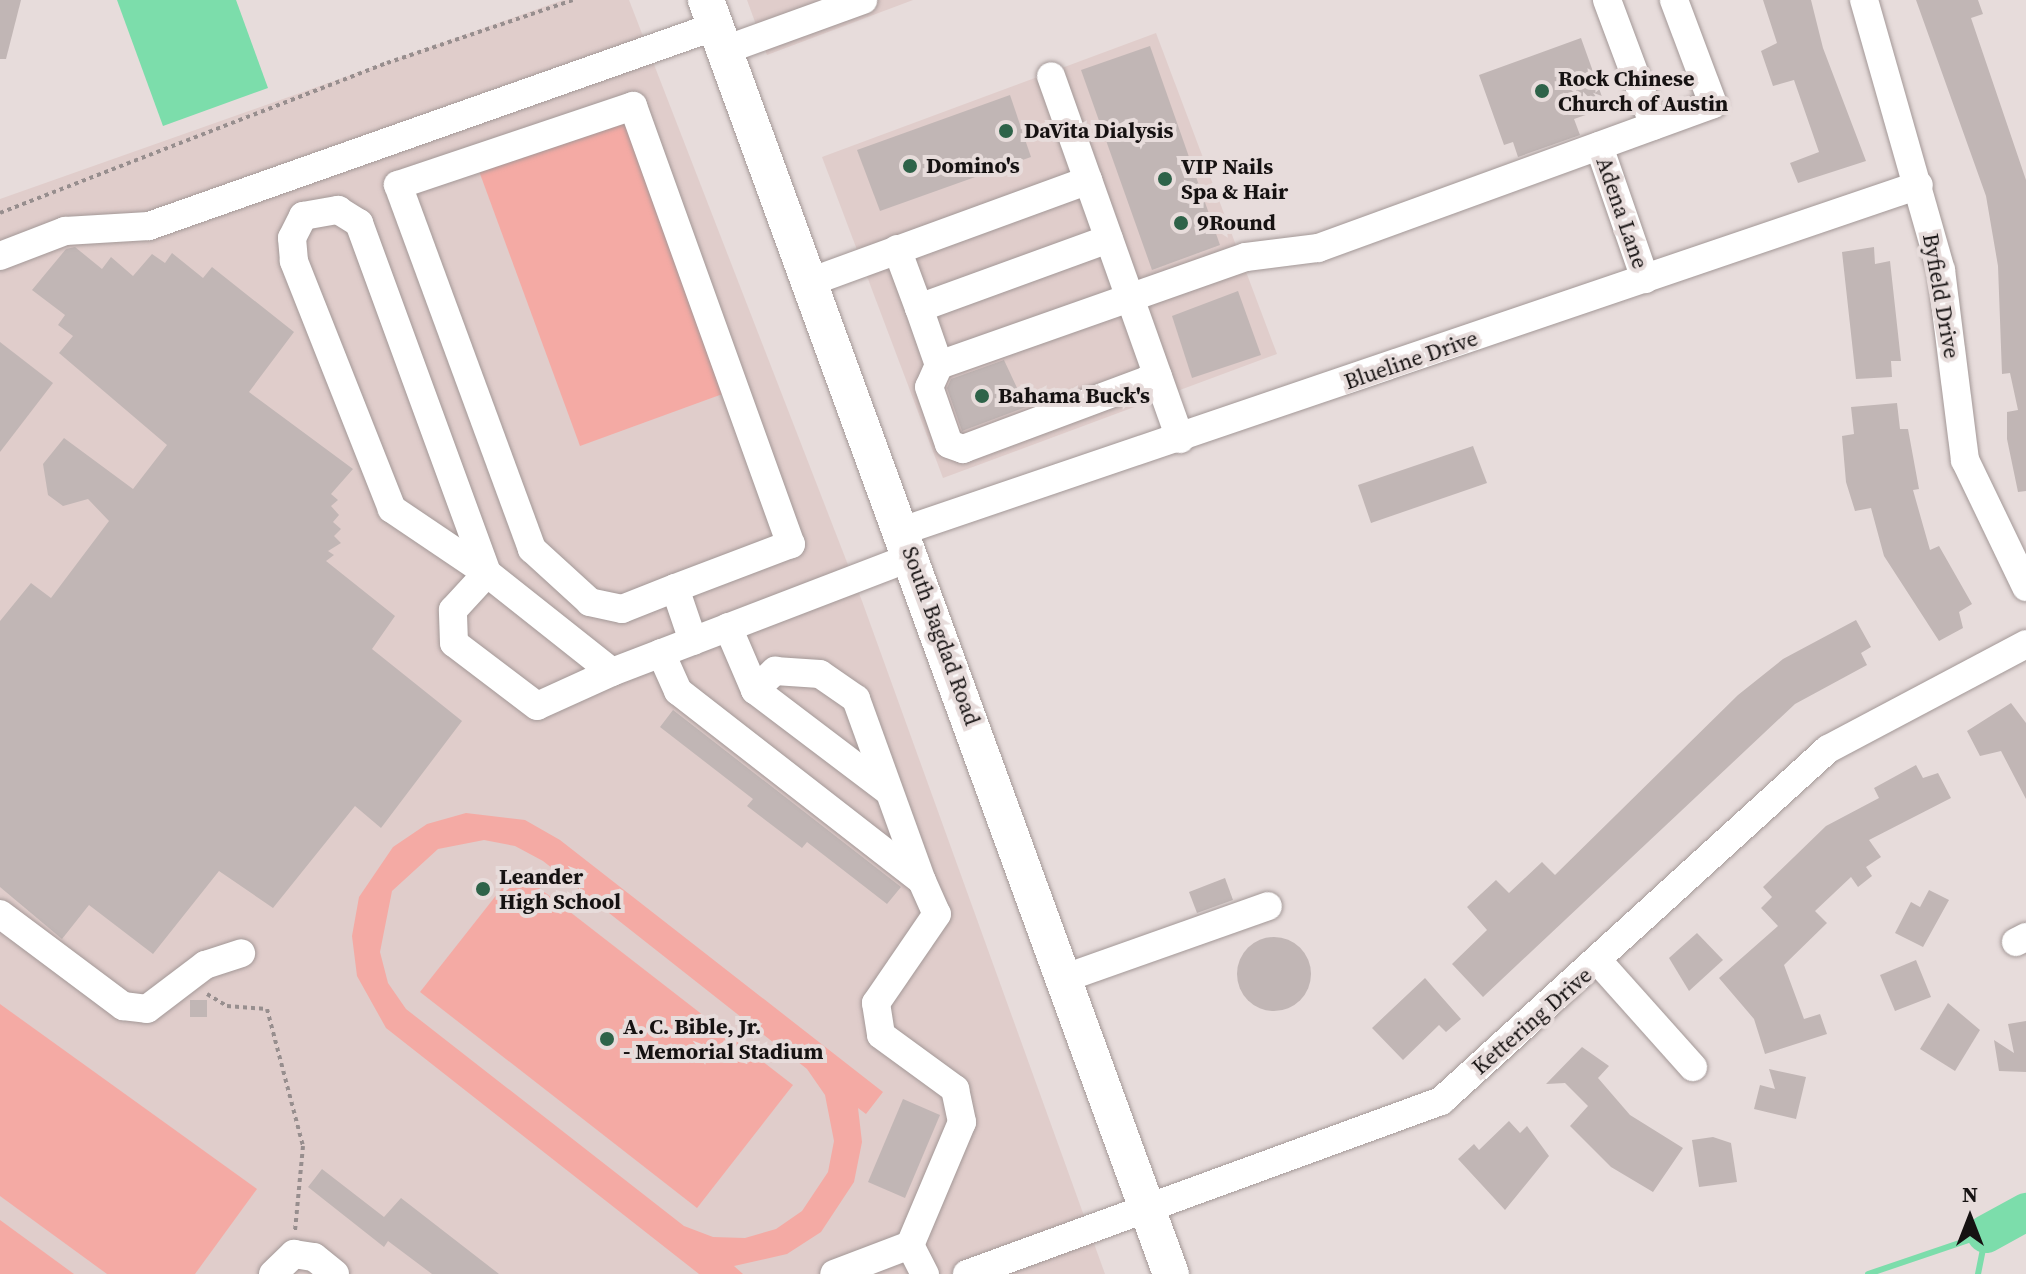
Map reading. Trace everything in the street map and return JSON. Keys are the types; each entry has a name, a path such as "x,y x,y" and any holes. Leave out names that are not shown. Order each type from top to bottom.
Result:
{"main road":[{"name":"South Bagdad Road","path":"716,25 1068,977 1171,1274"}],"street":[{"path":"0,256 65,231 149,226 716,25 863,0"},
{"path":"1607,0 1654,126"},
{"path":"939,365 1246,257 1318,248 1713,104 1674,0"},
{"name":"Byfield Drive","path":"1864,0 1941,270 1965,460 2026,587"},
{"path":"1051,76 1180,439"},
{"path":"382,145 532,549 590,602 622,609 791,544 633,106 398,185"},
{"name":"Adena Lane","path":"1599,146 1645,279"},
{"path":"810,282 1088,180"},
{"name":"Blueline Drive","path":"487,573 453,610 454,643 537,706 612,672 728,627 907,544 1180,439 1919,185"},
{"path":"487,573 370,246 359,223 338,210 303,216 292,238 294,261 392,509 487,573 612,672"},
{"path":"919,308 1109,239"},
{"path":"897,249 939,365 929,387 949,444 963,449 1158,376"},
{"path":"675,588 693,641"},
{"path":"728,627 755,690 888,791"},
{"name":"Kettering Drive","path":"967,1274 1441,1101 1599,962 1828,749 2026,644"},
{"path":"661,653 678,691 922,881"},
{"path":"755,690 775,671 820,674 856,699 888,791 937,914 876,1003 881,1035 955,1089 962,1122 910,1245 834,1274"},
{"path":"1068,977 1268,906"},
{"path":"0,914 123,1006 147,1009 205,965 241,953"},
{"path":"1599,962 1693,1067"},
{"path":"910,1245 925,1274"},
{"path":"273,1274 294,1254 314,1257 335,1274"}],"path":[{"path":"0,213 387,63 573,0"},
{"path":"199,992 227,1006 267,1009 303,1146 294,1254"}],"shaded area":[{"path":"117,0 236,0 268,88 163,126"},
{"name":"Leander High School","path":"563,0 629,0 862,601 1105,1274 0,1274 0,199"},
{"path":"747,0 913,0 767,55"},
{"path":"1156,33 1277,354 943,478 822,157"},
{"path":"627,118 728,392 580,446 479,171"},
{"name":"A. C. Bible, Jr. - Memorial Stadium","path":"466,813 525,820 560,840 883,1092 866,1114 858,1108 862,1142 854,1182 821,1232 787,1254 734,1266 743,1274 699,1274 386,1028 357,976 352,936 359,897 393,847 427,824","holes":["484,840 515,846 543,861 807,1069 825,1095 834,1141 828,1172 802,1211 776,1229 745,1238 713,1237 684,1226 406,1009 388,983 380,952 392,891 438,849"]},
{"name":"A. C. Bible, Jr. - Memorial Stadium","path":"516,870 793,1085 697,1208 420,992"},
{"path":"0,1004 257,1189 195,1274 107,1274 0,1196"},
{"path":"0,1220 74,1274 0,1274"}],"building":[{"path":"0,0 21,0 6,59 0,59"},
{"path":"1763,0 1811,0 1823,48 1866,161 1798,183 1790,163 1819,152 1794,80 1773,86 1761,51 1777,43"},
{"path":"1916,0 1978,0 1983,14 1971,18 2026,180 2026,491 2018,492 2007,439 2007,412 2018,410 2010,373 2002,374 1998,266 1986,196"},
{"name":"Rock Chinese Church of Austin","path":"1581,38 1606,108 1574,119 1580,135 1518,157 1513,142 1504,145 1479,75"},
{"path":"1150,46 1220,245 1152,270 1081,70"},
{"path":"1010,95 1031,157 880,211 857,150"},
{"path":"75,247 102,269 111,257 133,276 152,254 165,263 172,253 203,278 212,267 294,332 249,392 353,469 331,494 338,500 331,506 339,515 333,522 341,529 334,536 341,543 328,551 334,555 326,561 395,616 372,649 462,721 381,828 355,806 273,908 219,871 153,954 89,905 62,939 0,887 0,621 31,583 51,598 109,521 88,499 63,506 48,495 43,464 64,438 133,489 167,445 59,353 73,336 58,325 65,315 32,290 66,249"},
{"path":"1874,247 1875,264 1890,261 1901,361 1891,361 1892,377 1856,379 1842,252"},
{"path":"1238,291 1261,355 1192,378 1172,316"},
{"path":"0,342 53,383 0,452"},
{"name":"Bahama Buck's","path":"1004,360 1026,407 962,431 947,388 951,379"},
{"path":"1897,403 1900,429 1908,429 1919,489 1913,490 1930,550 1939,546 1972,604 1959,612 1963,628 1939,641 1884,556 1871,508 1855,511 1846,482 1842,436 1854,434 1851,407"},
{"path":"1473,446 1487,483 1371,523 1358,485"},
{"path":"1856,620 1871,647 1861,653 1867,665 1795,704 1483,997 1452,964 1487,930 1467,907 1496,880 1509,893 1542,862 1555,875 1738,695 1783,659"},
{"path":"2011,703 2026,723 2026,799 2001,751 1980,756 1967,731"},
{"path":"673,710 901,887 887,904 807,842 802,848 747,806 753,799 660,727"},
{"path":"1916,765 1923,778 1938,773 1951,798 1869,840 1881,857 1866,867 1872,876 1858,887 1851,877 1815,911 1827,923 1784,965 1804,1019 1820,1014 1827,1034 1765,1054 1754,1019 1719,978 1778,926 1761,908 1772,897 1763,887 1826,826 1879,798 1874,788"},
{"path":"1225,878 1233,900 1197,913 1189,892"},
{"path":"1929,890 1949,900 1923,947 1895,933 1911,902 1920,907"},
{"path":"1697,933 1723,960 1689,991 1669,958"},
{"path":"1274,937 1288,940 1300,948 1308,960 1311,974 1308,988 1300,1000 1288,1008 1274,1011 1260,1008 1248,1000 1240,988 1237,974 1240,960 1248,948 1260,940"},
{"path":"1916,960 1931,997 1895,1011 1880,975"},
{"path":"1425,978 1461,1019 1446,1032 1439,1025 1403,1060 1372,1028"},
{"path":"190,1000 207,1000 207,1017 190,1017"},
{"path":"1948,1003 1980,1030 1955,1071 1920,1049"},
{"path":"2026,1021 2026,1072 1999,1071 1994,1040 2014,1053 2008,1024"},
{"path":"1582,1047 1609,1066 1598,1078 1630,1115 1683,1148 1653,1192 1611,1167 1570,1126 1588,1106 1565,1083 1546,1084"},
{"path":"1769,1069 1806,1077 1796,1119 1754,1109 1760,1085 1775,1089"},
{"path":"903,1099 940,1115 905,1198 868,1182"},
{"path":"1509,1121 1520,1133 1527,1126 1549,1156 1505,1210 1458,1159 1474,1144 1479,1150"},
{"path":"1713,1137 1731,1143 1737,1182 1699,1187 1692,1140"},
{"path":"322,1169 384,1217 401,1198 499,1274 432,1274 388,1241 384,1247 308,1187"}],"waterway":[{"path":"1986,1234 2026,1212"},
{"path":"1868,1274 1986,1234"},
{"path":"1978,1274 1986,1234"}],"place":[{"name":"Rock Chinese Church of Austin","path":"1542,91"},
{"name":"DaVita Dialysis","path":"1006,131"},
{"name":"Domino's","path":"910,166"},
{"name":"VIP Nails Spa & Hair","path":"1165,179"},
{"name":"9Round","path":"1181,223"},
{"name":"Bahama Buck's","path":"982,396"},
{"name":"Leander High School","path":"483,889"},
{"name":"A. C. Bible, Jr. - Memorial Stadium","path":"607,1039"}]}
